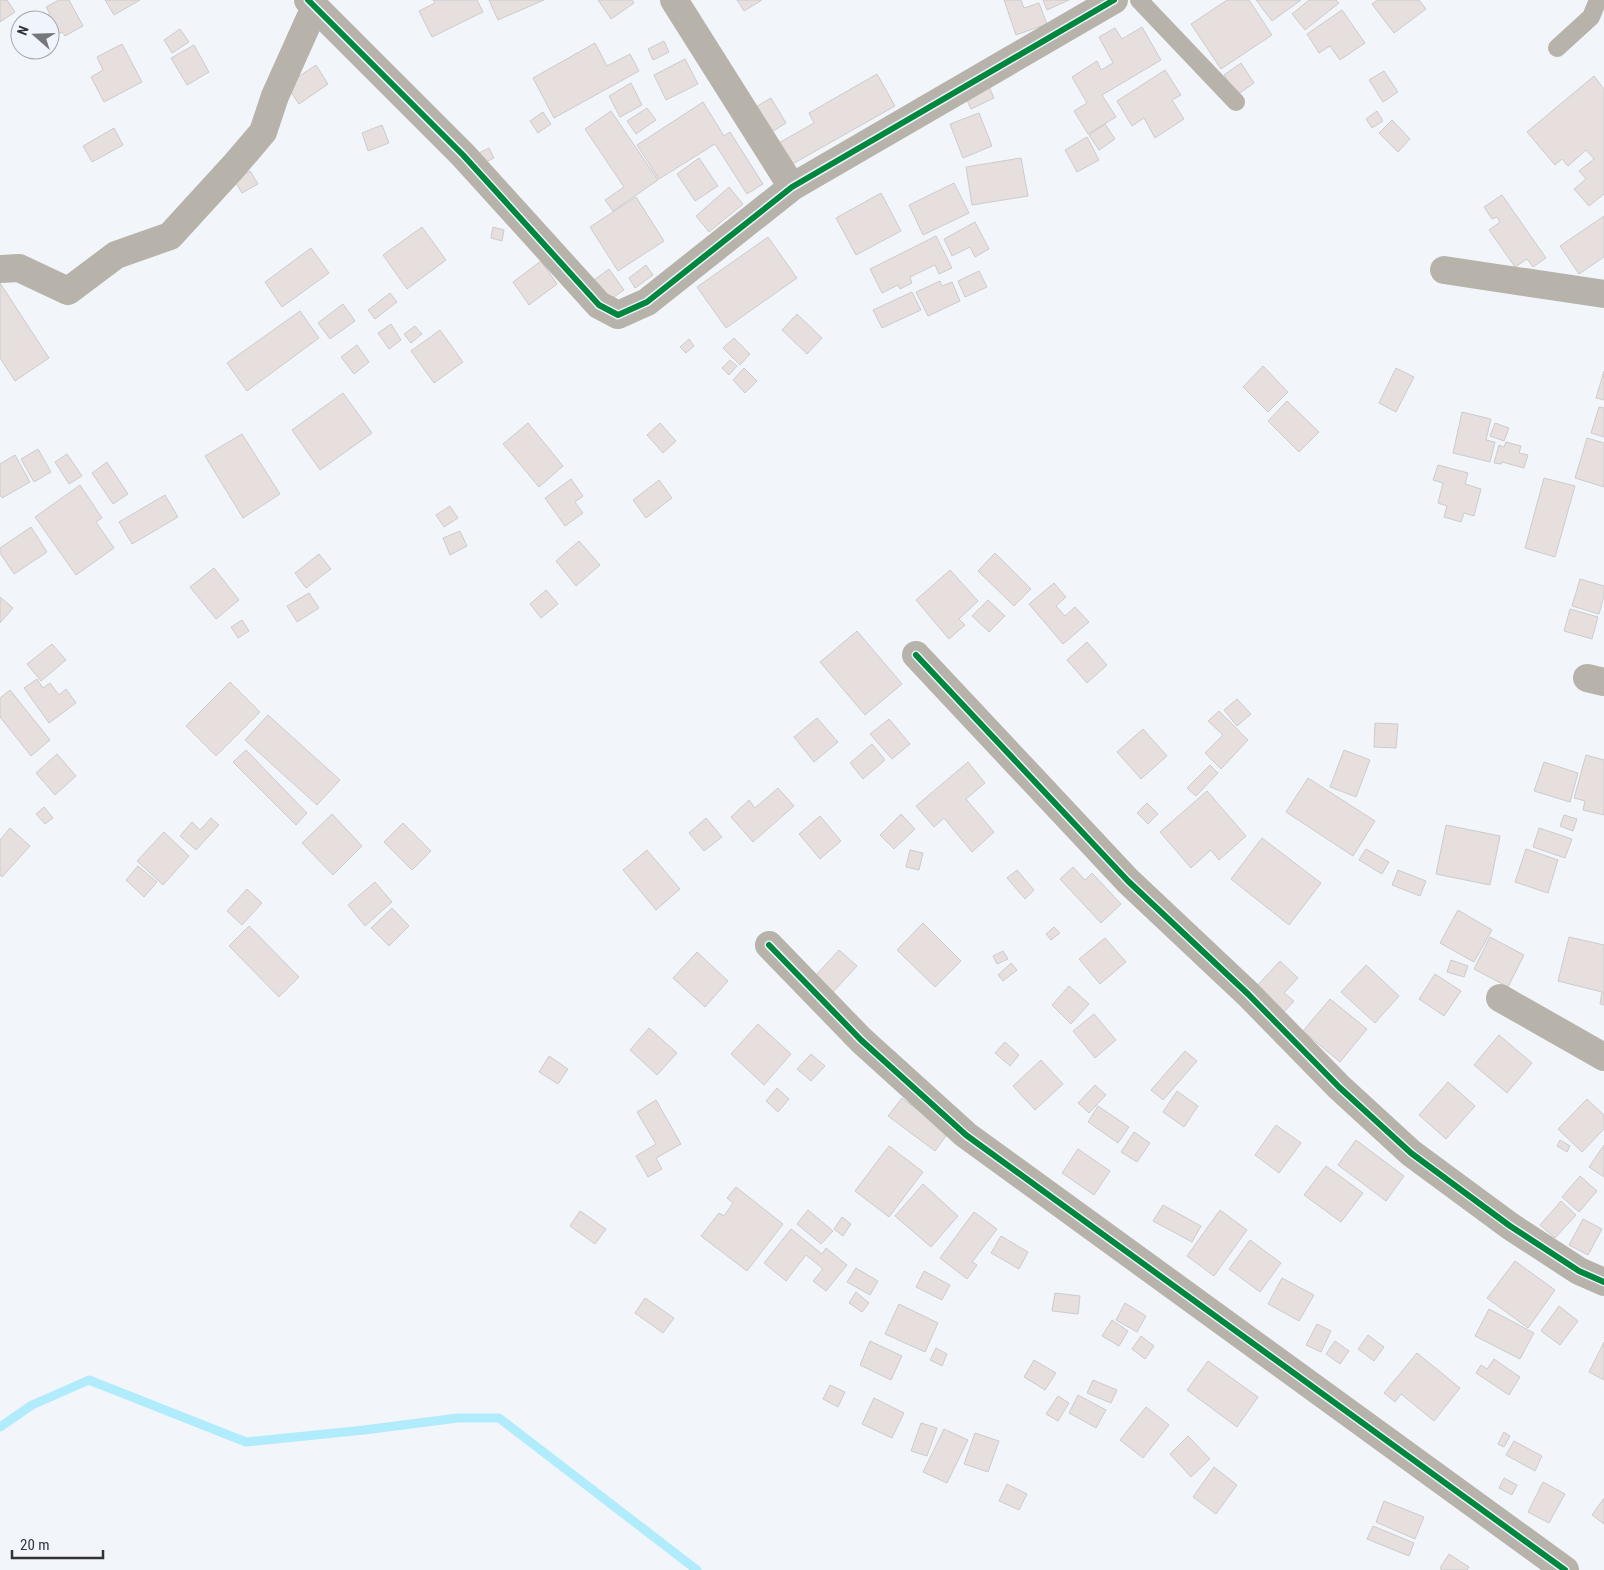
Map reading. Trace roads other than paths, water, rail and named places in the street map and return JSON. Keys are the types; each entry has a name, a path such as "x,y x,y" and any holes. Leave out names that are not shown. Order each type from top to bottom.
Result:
{"street":[{"path":"674,0 792,187"},
{"path":"0,268 18,268 68,291 116,255 170,236 263,132 275,96 312,4 463,156 599,305 618,315 647,302 792,187 1114,0"},
{"path":"1444,270 1604,294"},
{"path":"916,655 1128,881 1248,994 1339,1087 1411,1153 1510,1226 1579,1271 1604,1282"},
{"path":"769,945 861,1040 966,1135 1565,1570"},
{"path":"1500,998 1604,1057"}],"lane":[{"path":"1139,0 1236,102"},
{"path":"1557,48 1591,17 1598,0"}],"waterway":[{"path":"0,1427 32,1405 89,1380 246,1442 458,1418 499,1418 697,1570"}]}
